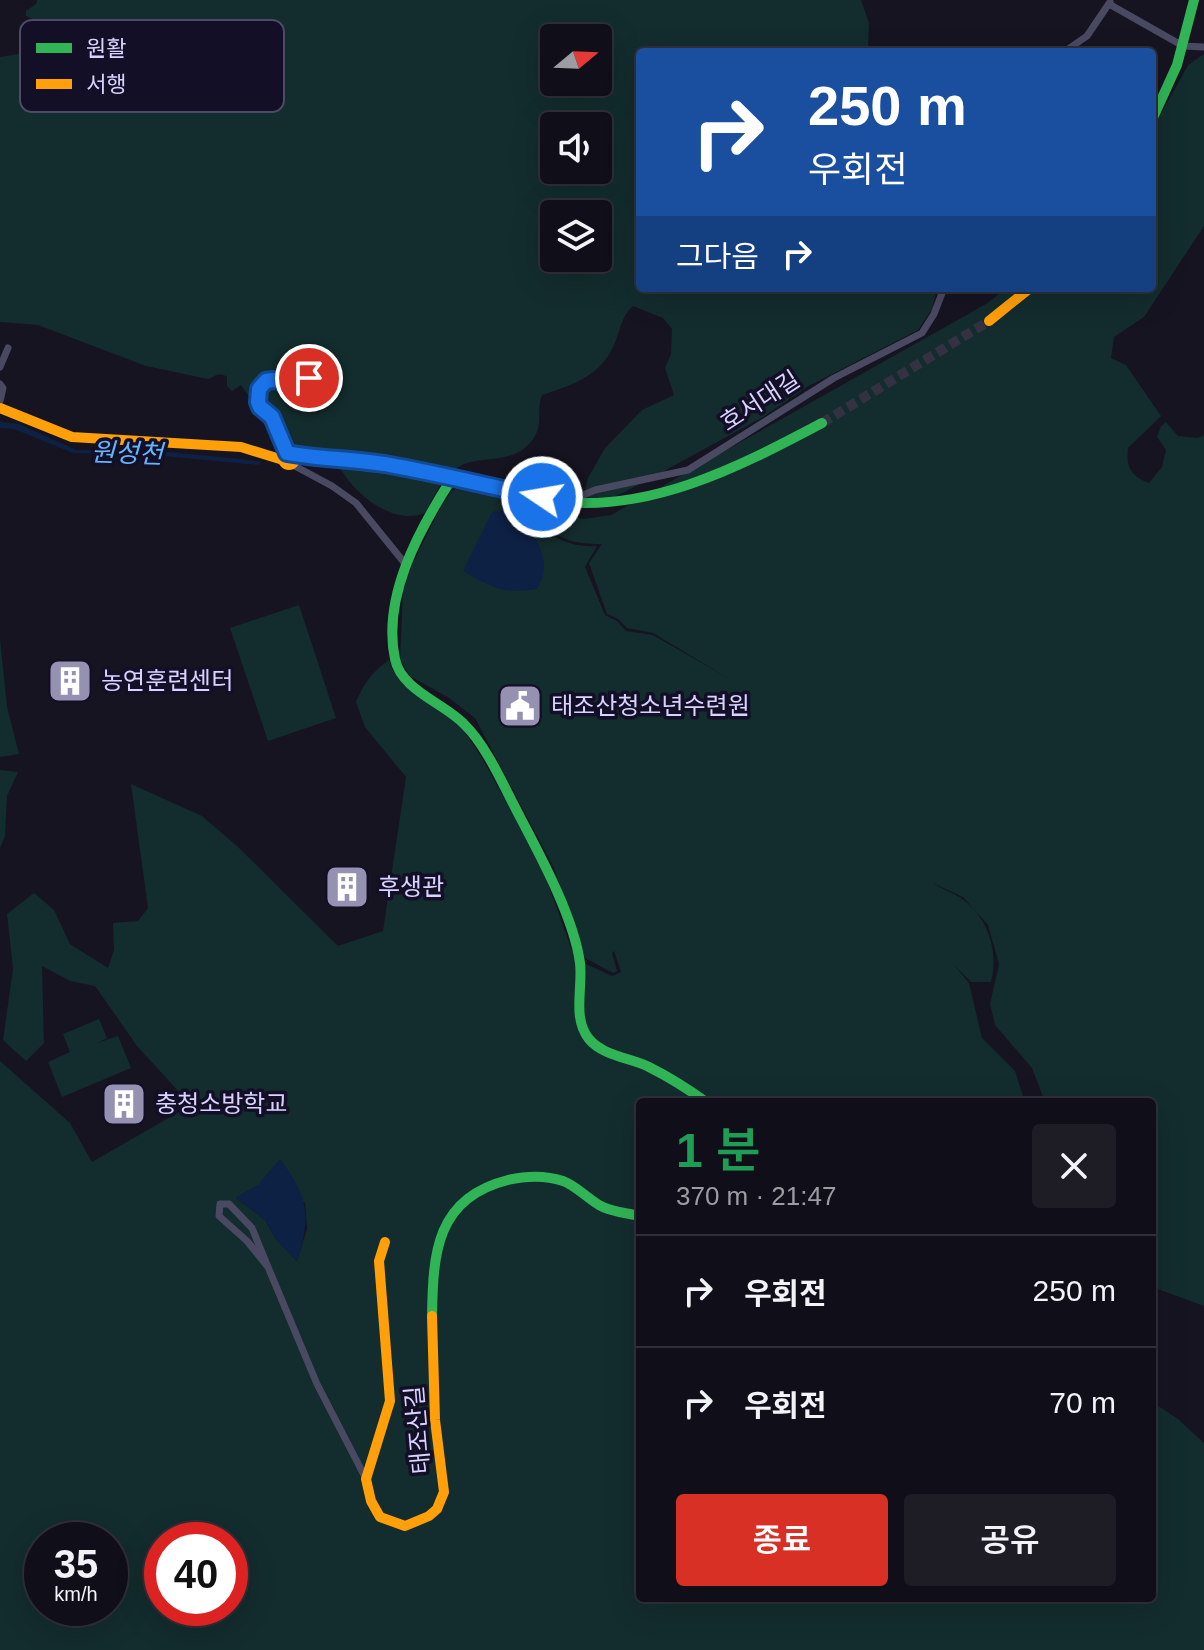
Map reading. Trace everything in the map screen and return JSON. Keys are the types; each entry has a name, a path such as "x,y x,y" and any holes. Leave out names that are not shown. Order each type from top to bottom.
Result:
{"street":[{"path":"1156,110 1183,46 1194,0"},
{"path":"1070,48 1087,36 1110,2 1183,46 1204,47"},
{"name":"호서대길","path":"567,502 595,490 688,470 834,378 922,333 942,292"},
{"path":"989,321 1025,292"},
{"path":"0,367 8,348"},
{"path":"289,459 272,417 260,407 259,389 266,381 290,383 323,373"},
{"path":"0,384 3,388 0,401"},
{"path":"0,408 72,437 241,447 289,459 356,503 407,566"},
{"path":"289,459 318,456 388,464 567,502 600,502 681,490 723,475 822,423"},
{"path":"449,483 407,566 398,595 394,642 399,671 407,681 467,724 545,863 580,960 582,993 578,1010 583,1030 599,1049 636,1060 700,1098"},
{"name":"태조산길","path":"385,1242 379,1261 383,1344 390,1401 366,1479 371,1501 380,1517 405,1526 429,1516 437,1509 444,1492 435,1420 433,1262 452,1212 464,1200 493,1184 526,1176 550,1177 575,1186 602,1207 636,1215"},
{"path":"268,1267 247,1241 219,1216 220,1204 229,1204 252,1228 317,1384 366,1479"}],"green space":[{"path":"37,0 861,0 869,23 869,48 636,48 636,292 936,292 932,309 918,330 807,387 763,417 644,482 606,501 591,503 585,490 588,478 605,448 642,410 674,395 665,368 671,354 672,329 663,318 633,306 624,318 610,352 596,370 577,382 542,395 537,431 527,446 508,456 476,461 457,468 442,483 425,513 413,516 388,512 365,498 347,478 340,468 346,455 342,451 328,457 310,447 305,451 290,451 289,440 260,412 241,385 232,391 227,386 227,377 222,374 208,379 146,366 38,325 0,322 0,57 20,54 20,112 284,112 284,20 35,20 26,16 26,11"},
{"path":"1204,54 1204,226 1144,317 1114,337 1111,358 1126,365 1161,416 1128,448 1129,466 1138,477 1149,483 1162,467 1166,450 1157,437 1166,422 1178,436 1198,438 1204,435 1204,1306 1156,1288 1156,1098 1043,1098 1032,1068 995,1025 990,1004 999,964 988,925 963,897 933,883 970,906 989,936 993,958 991,982 971,982 954,965 969,983 982,1038 1015,1071 1024,1098 636,1098 636,1602 1156,1602 1156,1405 1178,1419 1204,1443 1204,1650 0,1650 0,1061 70,1123 92,1162 191,1105 137,1046 95,986 70,981 42,966 44,1043 26,1061 3,1040 13,969 7,914 34,893 54,910 70,944 108,968 114,950 113,923 138,921 148,908 131,784 202,816 237,846 338,946 383,931 406,777 365,727 356,702 369,678 389,660 405,685 459,723 483,760 541,864 575,959 612,976 621,972 614,951 617,971 613,973 585,958 554,868 475,718 449,698 410,676 400,660 403,591 412,565 441,506 452,491 467,481 485,479 523,508 514,497 554,513 584,519 611,515 986,304 1002,292 1156,292 1156,123 1188,65","holes":["528,512 569,540 602,544 589,563 607,614 618,619 627,628 653,633 728,678 653,635 626,631 617,621 605,615 585,567 597,546 576,545 558,538","258,1185 305,1203 307,1229 297,1261 276,1239 265,1220 236,1198"]},
{"path":"299,605 336,718 268,741 230,628"},
{"path":"0,639 7,707 19,754 0,757"},
{"path":"0,770 18,772 7,796 5,836 0,848"},
{"path":"99,1019 107,1038 97,1043 118,1036 131,1068 62,1097 48,1062 70,1052 63,1034"}],"water":[{"name":"원성천","path":"0,422 19,424 76,450 158,451 250,460 260,462 260,465 152,455 73,453 14,429 0,428"},
{"path":"507,509 525,524 538,544 544,567 537,589 515,591 498,588 463,571 492,512"},
{"path":"280,1159 297,1185 305,1208 304,1232 297,1262 276,1239 265,1220 236,1198 258,1185"}],"tunnel":[{"path":"822,423 989,321"}],"traffic: fast":[{"path":"1156,111 1177,65 1194,0"},
{"path":"295,457 359,459 390,464 546,500 583,503 619,501 654,495 723,471 822,423"},
{"path":"449,483 415,544 398,589 392,636 399,670 414,688 464,724 502,781 547,869 571,927 580,963 581,1022 589,1039 609,1053 656,1071 700,1098"},
{"path":"432,1316 434,1271 443,1231 466,1200 484,1188 515,1179 556,1179 568,1183 603,1207 636,1215"}],"traffic: slow":[{"path":"989,321 1025,292"},
{"path":"0,408 72,437 241,447 283,460"},
{"path":"284,454 294,454 295,459 294,464 284,464 284,454"},
{"path":"385,1242 379,1261 390,1401 366,1479 371,1501 380,1517 405,1526 429,1516 437,1509 444,1492 435,1420 432,1316"}],"place":[{"name":"농연훈련센터","path":"70,681"},
{"name":"태조산청소년수련원","path":"520,706"},
{"name":"후생관","path":"347,887"},
{"name":"충청소방학교","path":"124,1104"}],"route":[{"path":"309,378 290,383 266,381 259,389 260,407 272,417 287,453 295,457 318,456 388,464 542,497"}]}
